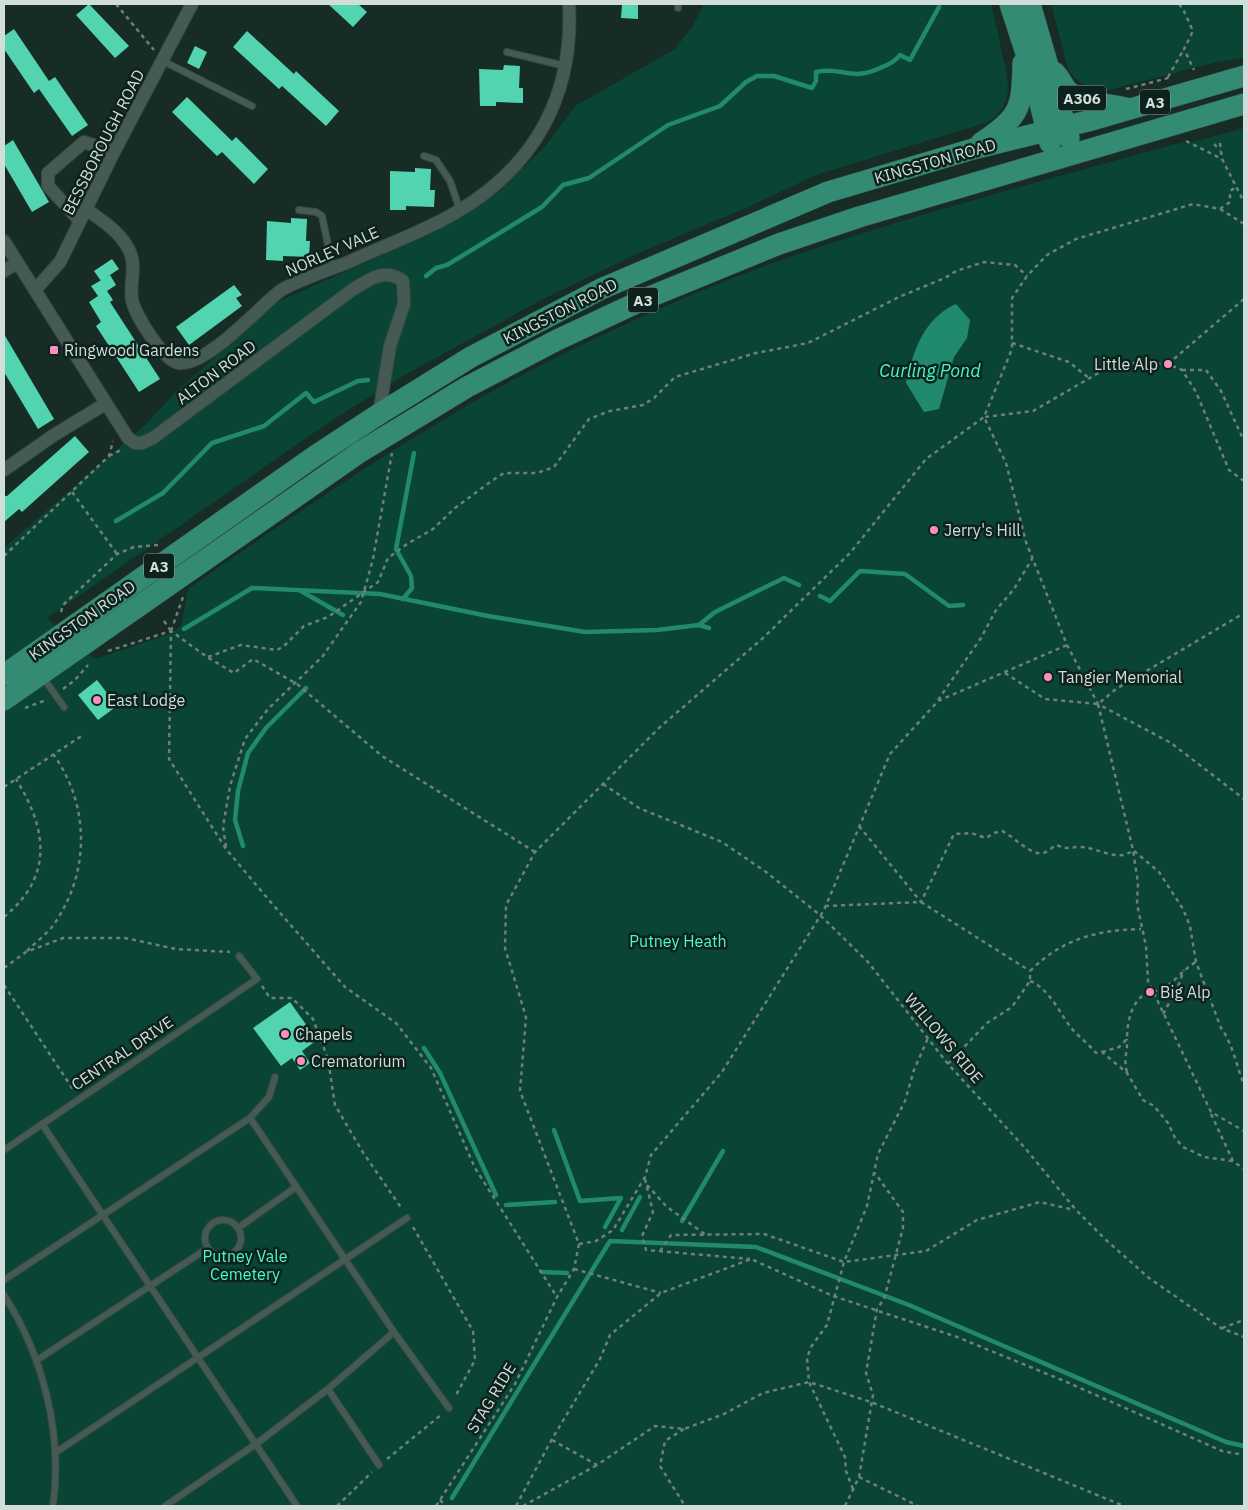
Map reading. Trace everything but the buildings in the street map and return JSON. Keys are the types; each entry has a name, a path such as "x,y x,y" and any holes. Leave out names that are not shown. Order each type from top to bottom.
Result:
{"highway":[{"name":"A306","path":"1010,4 1064,155"},
{"name":"A306","path":"1030,4 1046,65 1056,129"},
{"name":"A306","path":"973,149 1009,123 1016,112 1022,80 1023,44"},
{"name":"A306","path":"1046,65 1074,95 1130,109"},
{"name":"KINGSTON ROAD","path":"4,675 315,456 379,414 471,357 601,289 828,192 973,149 1056,129 1244,76"},
{"name":"KINGSTON ROAD","path":"4,700 360,452 467,387 556,340 647,298 779,244 859,217 1064,155 1244,104"}],"street":[{"name":"BESSBOROUGH ROAD","path":"35,290 60,262 114,152 192,4"},
{"name":"NORLEY VALE","path":"86,209 117,232 129,249 134,266 132,300 142,322 165,355 177,363 192,362 230,336 282,290 460,210 504,179 542,132 557,100 567,66 569,4"},
{"path":"80,221 48,186 48,173 84,142 114,152"},
{"name":"ALTON ROAD","path":"4,241 105,404 128,438 135,443 142,443 154,438 352,290 373,277 388,274 395,275 402,281 405,293 400,318 390,346 379,414"},
{"path":"4,272 17,263"},
{"path":"4,470 54,434 105,404"}],"lane":[{"path":"507,52 567,66"},
{"path":"163,61 252,106"},
{"path":"424,156 436,160 450,181 460,210"},
{"path":"299,210 316,212 322,216 333,268"},
{"path":"41,675 64,707"},
{"name":"CENTRAL DRIVE","path":"4,1150 256,979 238,954"},
{"path":"4,1280 250,1118 269,1098 275,1078"},
{"path":"250,1118 394,1332 450,1408"},
{"path":"42,1124 297,1506"},
{"path":"238,1228 296,1187"},
{"path":"55,1454 407,1218"},
{"path":"223,1219 229,1220 238,1228 241,1240 240,1246 231,1255 219,1256 208,1248 205,1233 212,1223 223,1219"},
{"path":"37,1360 208,1248"},
{"path":"4,1295 19,1319 37,1360 46,1392 55,1454 53,1506"},
{"path":"165,1506 256,1444 328,1389 394,1332"},
{"path":"328,1389 379,1465"}],"path":[{"path":"116,4 163,61"},
{"path":"1168,77 1193,31 1179,4"},
{"path":"1184,49 1194,70"},
{"path":"1189,70 1190,63"},
{"path":"1193,138 1184,140 1222,159"},
{"path":"1220,142 1222,159 1244,202"},
{"path":"1214,144 1221,151"},
{"path":"1220,209 1230,202 1230,191 1237,187"},
{"path":"1233,1161 1148,981 1146,946 1141,930 1137,904 1138,883 1133,850 1098,704 1066,645 1026,542 1006,463 984,417 1012,349 1012,298 1027,276 1047,255 1076,239 1193,204 1220,209 1244,224"},
{"path":"207,658 241,645 277,650 284,646 304,626 328,617 378,582 388,558 433,529 455,508 493,480 504,473 537,473 554,467 589,419 610,411 643,405 654,398 675,377 756,353 808,343 901,296 945,278 956,271 984,262 1015,265 1027,276"},
{"path":"1168,364 1244,300"},
{"path":"1012,343 1069,362 1089,378"},
{"path":"1032,558 1014,589 996,610 981,638 938,702 890,754 825,906 722,1072 651,1155 645,1177 613,1230 596,1241 579,1244 520,1091 526,1017 504,948 506,905 535,852 659,728 763,638 850,554 926,459 984,417 1033,411 1107,368 1124,365 1168,364 1182,370 1206,370 1221,391 1244,441"},
{"path":"1182,370 1196,392 1229,470 1244,481"},
{"path":"4,556 109,456 114,433 120,426"},
{"path":"226,849 223,828 230,786 245,739 268,709 297,684 322,657 348,623 365,592 390,472 392,447 384,453"},
{"path":"72,492 117,554"},
{"path":"60,614 62,605 117,554 134,547 162,544"},
{"path":"184,595 171,631 169,759 226,849 345,987 396,1023 431,1068 475,1168 557,1297"},
{"path":"1098,704 1116,689 1244,613"},
{"path":"164,621 171,631 207,658 234,673 253,659 297,684 382,756 535,852"},
{"path":"103,652 171,631"},
{"path":"938,702 1066,645"},
{"path":"62,690 75,680 91,661"},
{"path":"1006,673 1045,700 1098,704 1171,743 1244,799"},
{"path":"4,787 83,735"},
{"path":"4,968 26,952 52,927 75,884 82,844 75,793 63,768 53,754"},
{"path":"4,917 24,897 34,879 41,838 35,813 16,779"},
{"name":"WILLOWS RIDE","path":"602,784 639,808 722,842 766,872 820,915 868,962 948,1064 1025,1148 1076,1210 1149,1278 1222,1328 1244,1337"},
{"path":"859,826 921,902 1030,971"},
{"path":"921,902 954,834 971,833 986,838 994,832 1002,831 1026,848 1039,853 1046,852 1057,845 1071,850 1079,847 1110,854 1129,854 1133,850"},
{"path":"1133,850 1159,872 1176,896 1190,926 1196,962 1221,1028 1228,1037 1232,1054 1244,1085"},
{"path":"825,906 921,902"},
{"path":"948,1064 987,1023 1012,1007 1030,981 1030,971 1052,951 1089,935 1141,930"},
{"path":"26,952 63,938 124,938 176,949 238,954"},
{"path":"1127,1073 1125,1061 1128,1053 1127,1027 1135,1005 1147,994 1164,988 1196,962"},
{"path":"1163,1014 1177,989 1184,970"},
{"path":"1030,981 1036,983 1060,1009 1069,1026 1096,1053 1118,1047 1127,1038"},
{"path":"4,985 79,1099"},
{"path":"853,1489 846,1471 846,1457 809,1382 808,1358 811,1347 827,1325 840,1273 867,1206 878,1154 905,1101 914,1070 928,1038"},
{"path":"1102,1052 1127,1073 1143,1100 1160,1112 1175,1138 1183,1147 1204,1157 1233,1161 1244,1169"},
{"path":"1211,1112 1244,1131"},
{"path":"845,1506 859,1477 873,1394 866,1373 877,1309 884,1299 894,1254 903,1228 903,1212 875,1173"},
{"path":"645,1177 653,1212 642,1236 646,1250 751,1259 833,1296 957,1337 1054,1376 1222,1451 1244,1455"},
{"path":"646,1184 667,1207 706,1235"},
{"path":"660,1251 671,1235 764,1234 844,1262 926,1251 977,1220 1040,1202 1076,1210"},
{"name":"STAG RIDE","path":"436,1506 515,1384 557,1297 574,1269 579,1244"},
{"path":"516,1506 552,1439 600,1359 610,1335 661,1293 751,1259"},
{"path":"574,1269 661,1293"},
{"path":"1222,1328 1244,1320"},
{"path":"685,1506 660,1466 666,1441 684,1429 724,1414 763,1392 809,1382 871,1402 1124,1506"},
{"path":"523,1506 597,1465 655,1426 684,1429"},
{"path":"552,1439 597,1465"},
{"path":"859,1477 918,1506"},
{"path":"440,1500 446,1506"}],"green space":[{"name":"Putney Heath","path":"704,4 991,4 1007,74 1008,93 1006,101 995,117 985,123 816,175 746,208 641,252 543,299 401,377 328,423 47,618 95,659 169,634 181,626 188,589 373,463 468,405 567,352 737,276 844,239 1037,182 1183,142 1186,144 1244,128 1244,1506 4,1506 4,548 146,424 175,393 277,302 425,236 501,190 547,144 575,106 675,49 692,27"},
{"path":"1051,4 1244,4 1244,58 1217,62 1105,91 1093,89 1079,82 1068,69"}],"water":[{"name":"Curling Pond","path":"956,304 970,320 967,338 954,357 939,409 924,412 906,383 912,359 928,327 945,310"}],"waterway":[{"path":"426,276 436,268 447,265 542,207 563,185 589,178 668,125 720,106 746,82 757,76 774,76 812,88 816,81 816,72 833,71 861,74 889,64 900,55 910,60 939,7"},
{"path":"116,521 163,493 212,443 264,426 306,393 314,402 358,381 368,380"},
{"path":"403,599 412,588 411,576 396,549 414,453"},
{"path":"820,596 830,601 860,571 905,574 949,606 963,605"},
{"path":"699,625 715,612 784,578 799,585"},
{"path":"184,629 252,588 380,594 488,616 585,632 657,630 699,625 709,628"},
{"path":"301,591 343,615"},
{"path":"243,846 235,820 238,791 248,753 266,728 306,688"},
{"path":"424,1048 440,1073 496,1195"},
{"path":"554,1130 580,1201 621,1198 605,1227"},
{"path":"682,1221 723,1151"},
{"path":"622,1230 640,1197"},
{"path":"506,1205 555,1202"},
{"path":"452,1498 610,1241 756,1247 909,1305 1226,1442 1244,1446"},
{"path":"542,1272 567,1273"}],"place":[{"name":"Ringwood Gardens","path":"54,350"},
{"name":"Little Alp","path":"1168,364"},
{"name":"Jerry's Hill","path":"934,530"},
{"name":"Tangier Memorial","path":"1048,677"},
{"name":"East Lodge","path":"97,700"},
{"name":"Big Alp","path":"1150,992"},
{"name":"Chapels","path":"285,1034"},
{"name":"Crematorium","path":"301,1061"}],"park label":[{"name":"Putney Vale Cemetery","path":"245,1265"}]}
